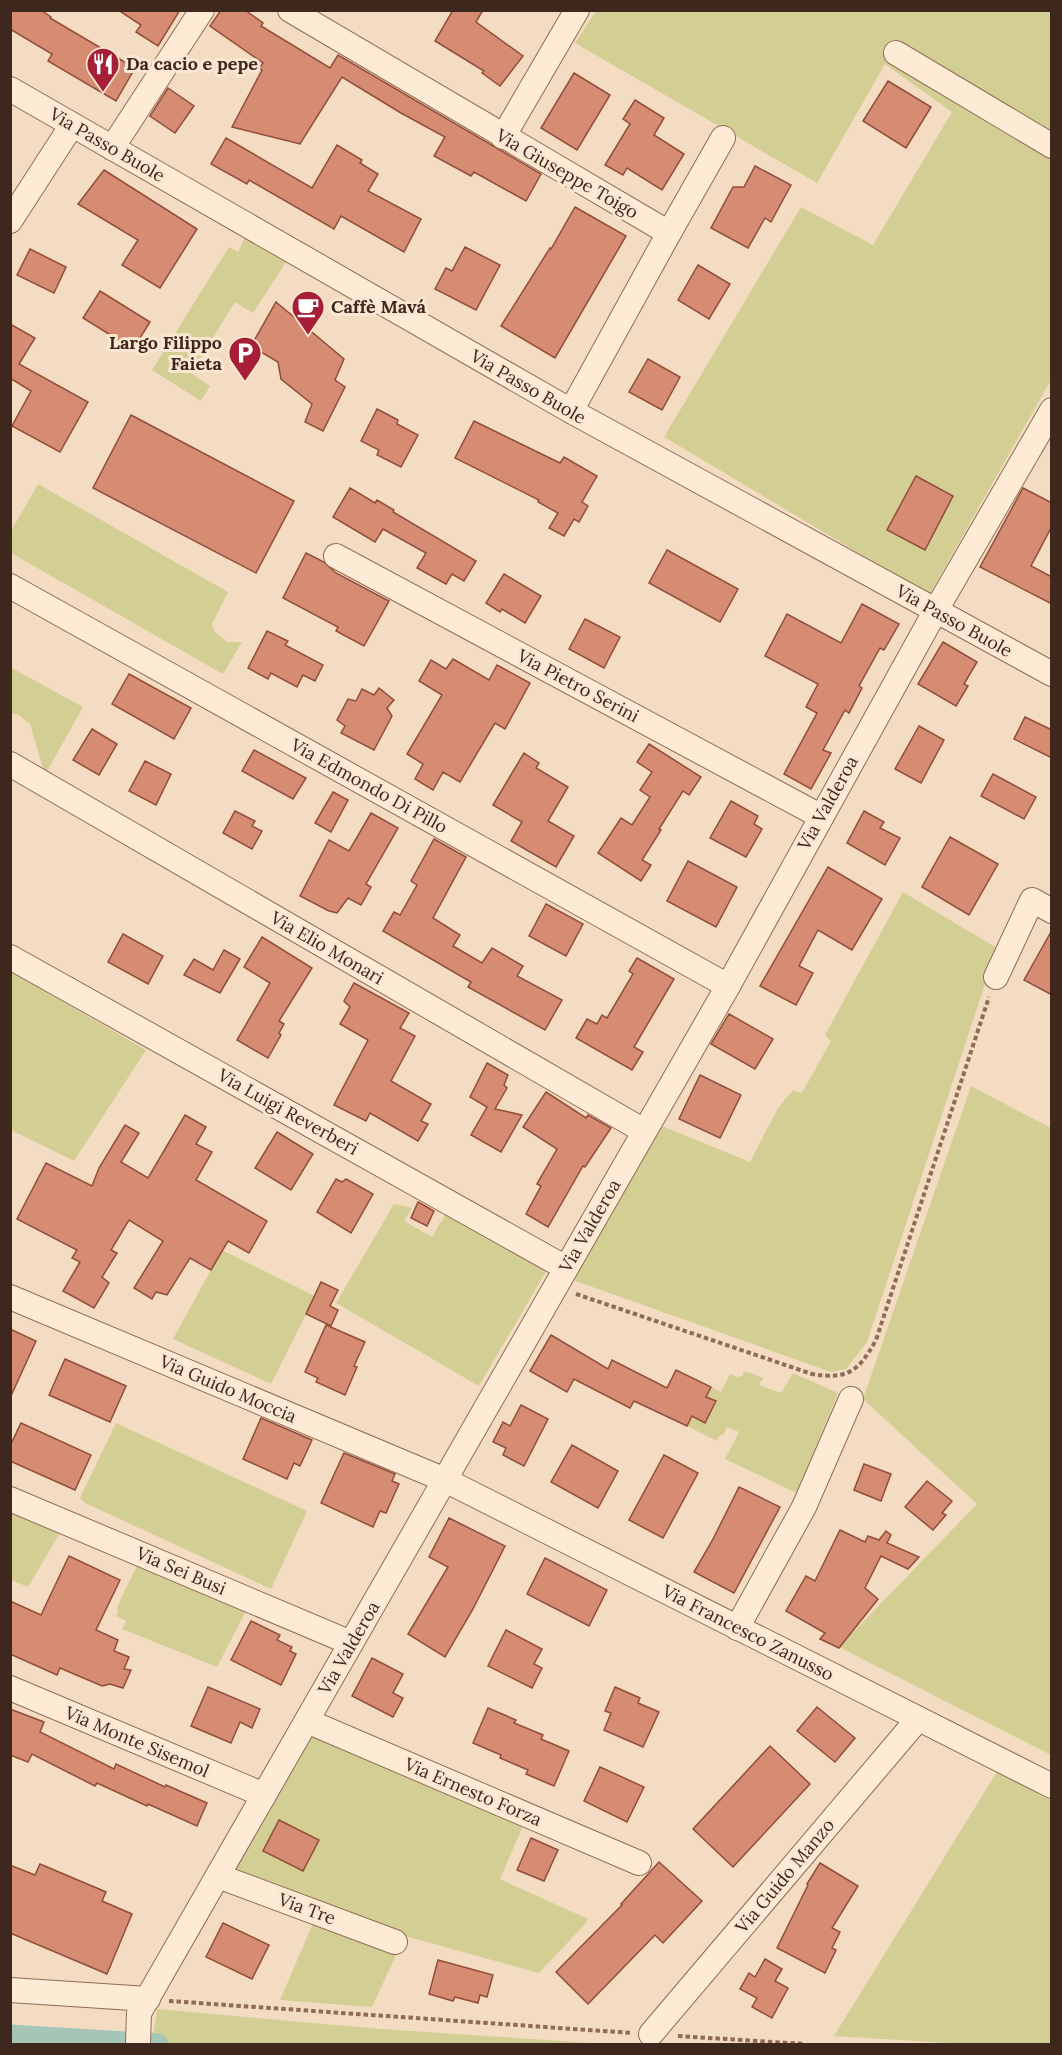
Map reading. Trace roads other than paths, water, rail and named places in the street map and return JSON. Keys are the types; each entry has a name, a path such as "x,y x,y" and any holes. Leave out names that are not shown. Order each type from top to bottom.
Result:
{"street":[{"path":"112,148 202,10"},
{"name":"Via Giuseppe Toigo","path":"290,10 669,233"},
{"path":"503,137 577,10"},
{"path":"896,53 1052,146"},
{"name":"Via Passo Buole","path":"10,88 571,411 1052,674"},
{"path":"10,221 72,125"},
{"path":"571,411 723,138"},
{"name":"Via Valderoa","path":"138,2044 143,2006 728,986 820,816 1052,410"},
{"name":"Via Pietro Serini","path":"336,556 820,816"},
{"name":"Via Edmondo Di Pillo","path":"10,586 728,986"},
{"name":"Via Elio Monari","path":"10,764 644,1131"},
{"path":"996,977 1042,905"},
{"name":"Via Luigi Reverberi","path":"10,957 560,1278"},
{"name":"Via Guido Moccia","path":"10,1297 445,1480"},
{"path":"737,1628 804,1507 851,1399"},
{"name":"Via Francesco Zanusso","path":"445,1480 1052,1786"},
{"name":"Via Sei Busi","path":"10,1499 351,1643"},
{"name":"Via Monte Sisemol","path":"10,1688 264,1795"},
{"name":"Via Guido Manzo","path":"651,2034 918,1719"},
{"name":"Via Ernesto Forza","path":"307,1721 639,1863"},
{"name":"Via Tre","path":"218,1876 395,1942"},
{"path":"10,1990 143,2006"}],"waterway":[{"path":"10,2035 158,2044"}],"place":[{"name":"Da cacio e pepe","path":"103,93"},
{"name":"Caffè Mavá","path":"308,336"},
{"name":"Largo Filippo Faieta","path":"245,382"}]}
